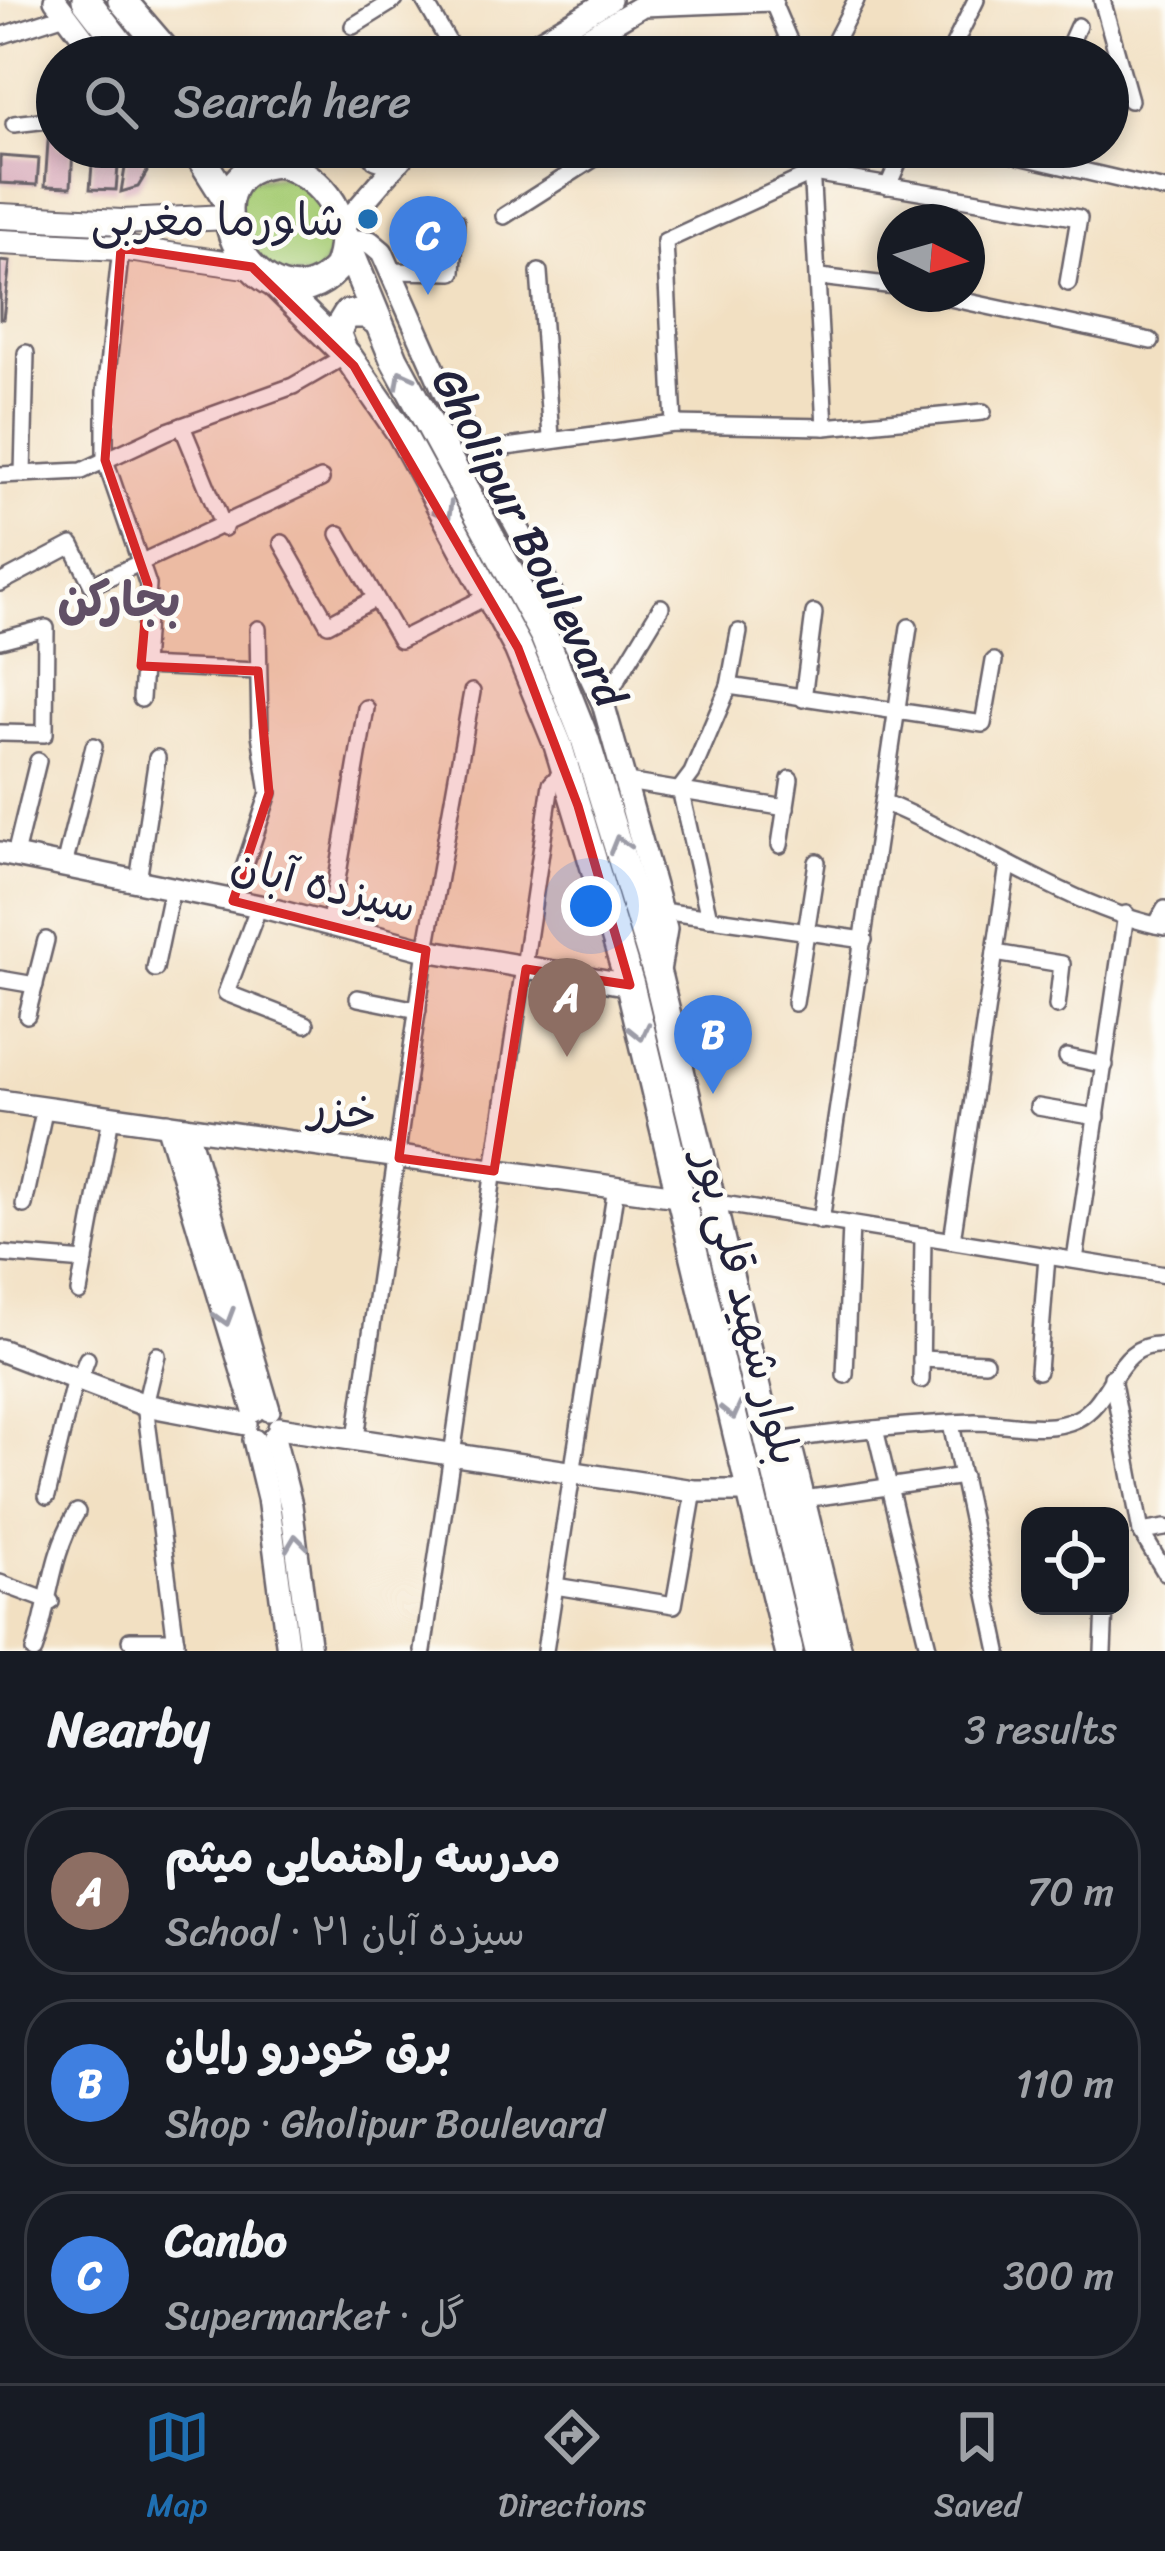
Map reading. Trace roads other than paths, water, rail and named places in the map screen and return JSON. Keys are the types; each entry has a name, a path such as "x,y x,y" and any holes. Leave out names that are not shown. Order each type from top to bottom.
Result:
{"highway":[{"path":"122,0 151,34"},
{"path":"70,5 106,36"},
{"path":"206,168 228,209 230,232 253,267 276,285 309,288 325,281 344,252 343,234 328,195 292,168"},
{"path":"228,209 246,172 254,168"},
{"name":"Gholipur Boulevard","path":"343,234 377,321 547,612 599,723 770,1442 804,1522 819,1651"},
{"name":"بلوار شهید قلی پور","path":"276,285 345,354 401,433 518,648 565,769 630,985 789,1651"},
{"path":"345,354 336,332 347,314 366,314 377,321"}],"main road":[{"path":"0,216 166,220 228,209"},
{"path":"166,220 184,231 180,252 169,254"},
{"path":"0,242 121,248 253,267"}],"street":[{"path":"140,0 151,34"},
{"path":"352,26 395,0"},
{"path":"424,0 445,36"},
{"path":"549,36 610,0"},
{"path":"838,36 856,0"},
{"path":"958,36 976,0"},
{"path":"1102,0 1112,36"},
{"path":"605,36 642,3 772,2 787,36"},
{"path":"0,36 70,5 87,36"},
{"path":"1073,36 1078,26"},
{"path":"14,124 36,121"},
{"path":"389,168 343,234 376,245 445,394 478,451 627,782 666,929 658,978"},
{"path":"504,216 579,168"},
{"path":"812,168 825,427"},
{"path":"888,186 896,168"},
{"path":"1080,168 1165,190"},
{"path":"674,424 665,241 813,173 1079,218 1068,283"},
{"path":"389,271 453,272 456,221"},
{"path":"121,248 105,392 105,460 148,585 141,699"},
{"path":"539,272 551,437"},
{"path":"820,277 877,284"},
{"path":"985,306 1151,341"},
{"path":"23,474 26,353"},
{"path":"0,476 82,471 182,426 293,386 345,354"},
{"path":"478,451 551,437 674,424 825,427 982,412"},
{"path":"182,426 224,528"},
{"path":"0,584 72,545 92,585 224,528 321,479"},
{"path":"339,534 400,640 490,595"},
{"path":"282,543 328,624 374,599"},
{"path":"599,723 661,607"},
{"path":"803,698 814,613"},
{"path":"821,1221 910,627"},
{"path":"0,640 46,628 45,734 0,733"},
{"path":"233,901 269,793 258,629"},
{"path":"709,918 680,789 692,773 728,686 739,632"},
{"path":"728,686 982,724 994,661"},
{"path":"141,666 258,671"},
{"path":"356,1438 426,950 472,692"},
{"path":"329,927 366,708"},
{"path":"65,862 94,746"},
{"path":"138,881 157,758"},
{"path":"8,854 38,760"},
{"path":"423,1651 551,784 565,769"},
{"path":"780,844 790,779"},
{"path":"627,782 786,808"},
{"path":"885,803 945,827 1009,865 1126,914 1161,926 1165,909"},
{"name":"سیزده آبان","path":"8,854 65,862 259,906 426,950 630,985"},
{"path":"795,1003 817,862"},
{"path":"952,1240 1009,865"},
{"path":"155,969 172,888"},
{"path":"259,906 226,993 306,1024"},
{"path":"662,911 864,940"},
{"path":"1075,1260 1126,914"},
{"path":"27,1015 46,940"},
{"path":"995,953 1062,964 1057,1006"},
{"path":"0,979 35,985"},
{"path":"358,998 418,1010"},
{"path":"1067,1057 1105,1065"},
{"name":"خزر","path":"0,1101 677,1196"},
{"path":"24,1205 45,1107"},
{"path":"1038,1107 1097,1117"},
{"path":"80,1292 111,1117"},
{"path":"177,1125 263,1425 291,1504 310,1651"},
{"path":"545,1651 616,1187"},
{"path":"711,1202 1165,1275"},
{"path":"844,1375 851,1225"},
{"path":"921,1380 922,1236"},
{"path":"0,1254 85,1261"},
{"path":"1038,1371 1047,1256"},
{"path":"770,1442 951,1424 1049,1426 1081,1418 1129,1354 1149,1344 1165,1345"},
{"path":"0,1350 80,1372 145,1405 694,1491 752,1491"},
{"path":"130,1640 176,1645 145,1405 157,1355"},
{"path":"921,1359 986,1362"},
{"path":"46,1496 80,1372"},
{"path":"1112,1377 1141,1532 1165,1571"},
{"path":"951,1424 999,1651"},
{"path":"263,1425 288,1651"},
{"path":"874,1429 928,1651"},
{"path":"770,1442 794,1455 804,1522 841,1651"},
{"path":"804,1522 889,1485 962,1476"},
{"path":"555,1586 674,1605 694,1491"},
{"path":"34,1651 51,1602 49,1583 76,1512"},
{"path":"1141,1532 1165,1528"},
{"path":"0,1583 51,1602"},
{"path":"1103,1651 1105,1615"}],"place":[{"name":"شاورما مغربی","path":"368,219"},
{"name":"Canbo","path":"428,295"},
{"name":"مدرسه راهنمایی میثم","path":"567,1057"},
{"name":"برق خودرو رایان","path":"713,1094"}],"district":[{"name":"بجارکن","path":"119,599"}]}
